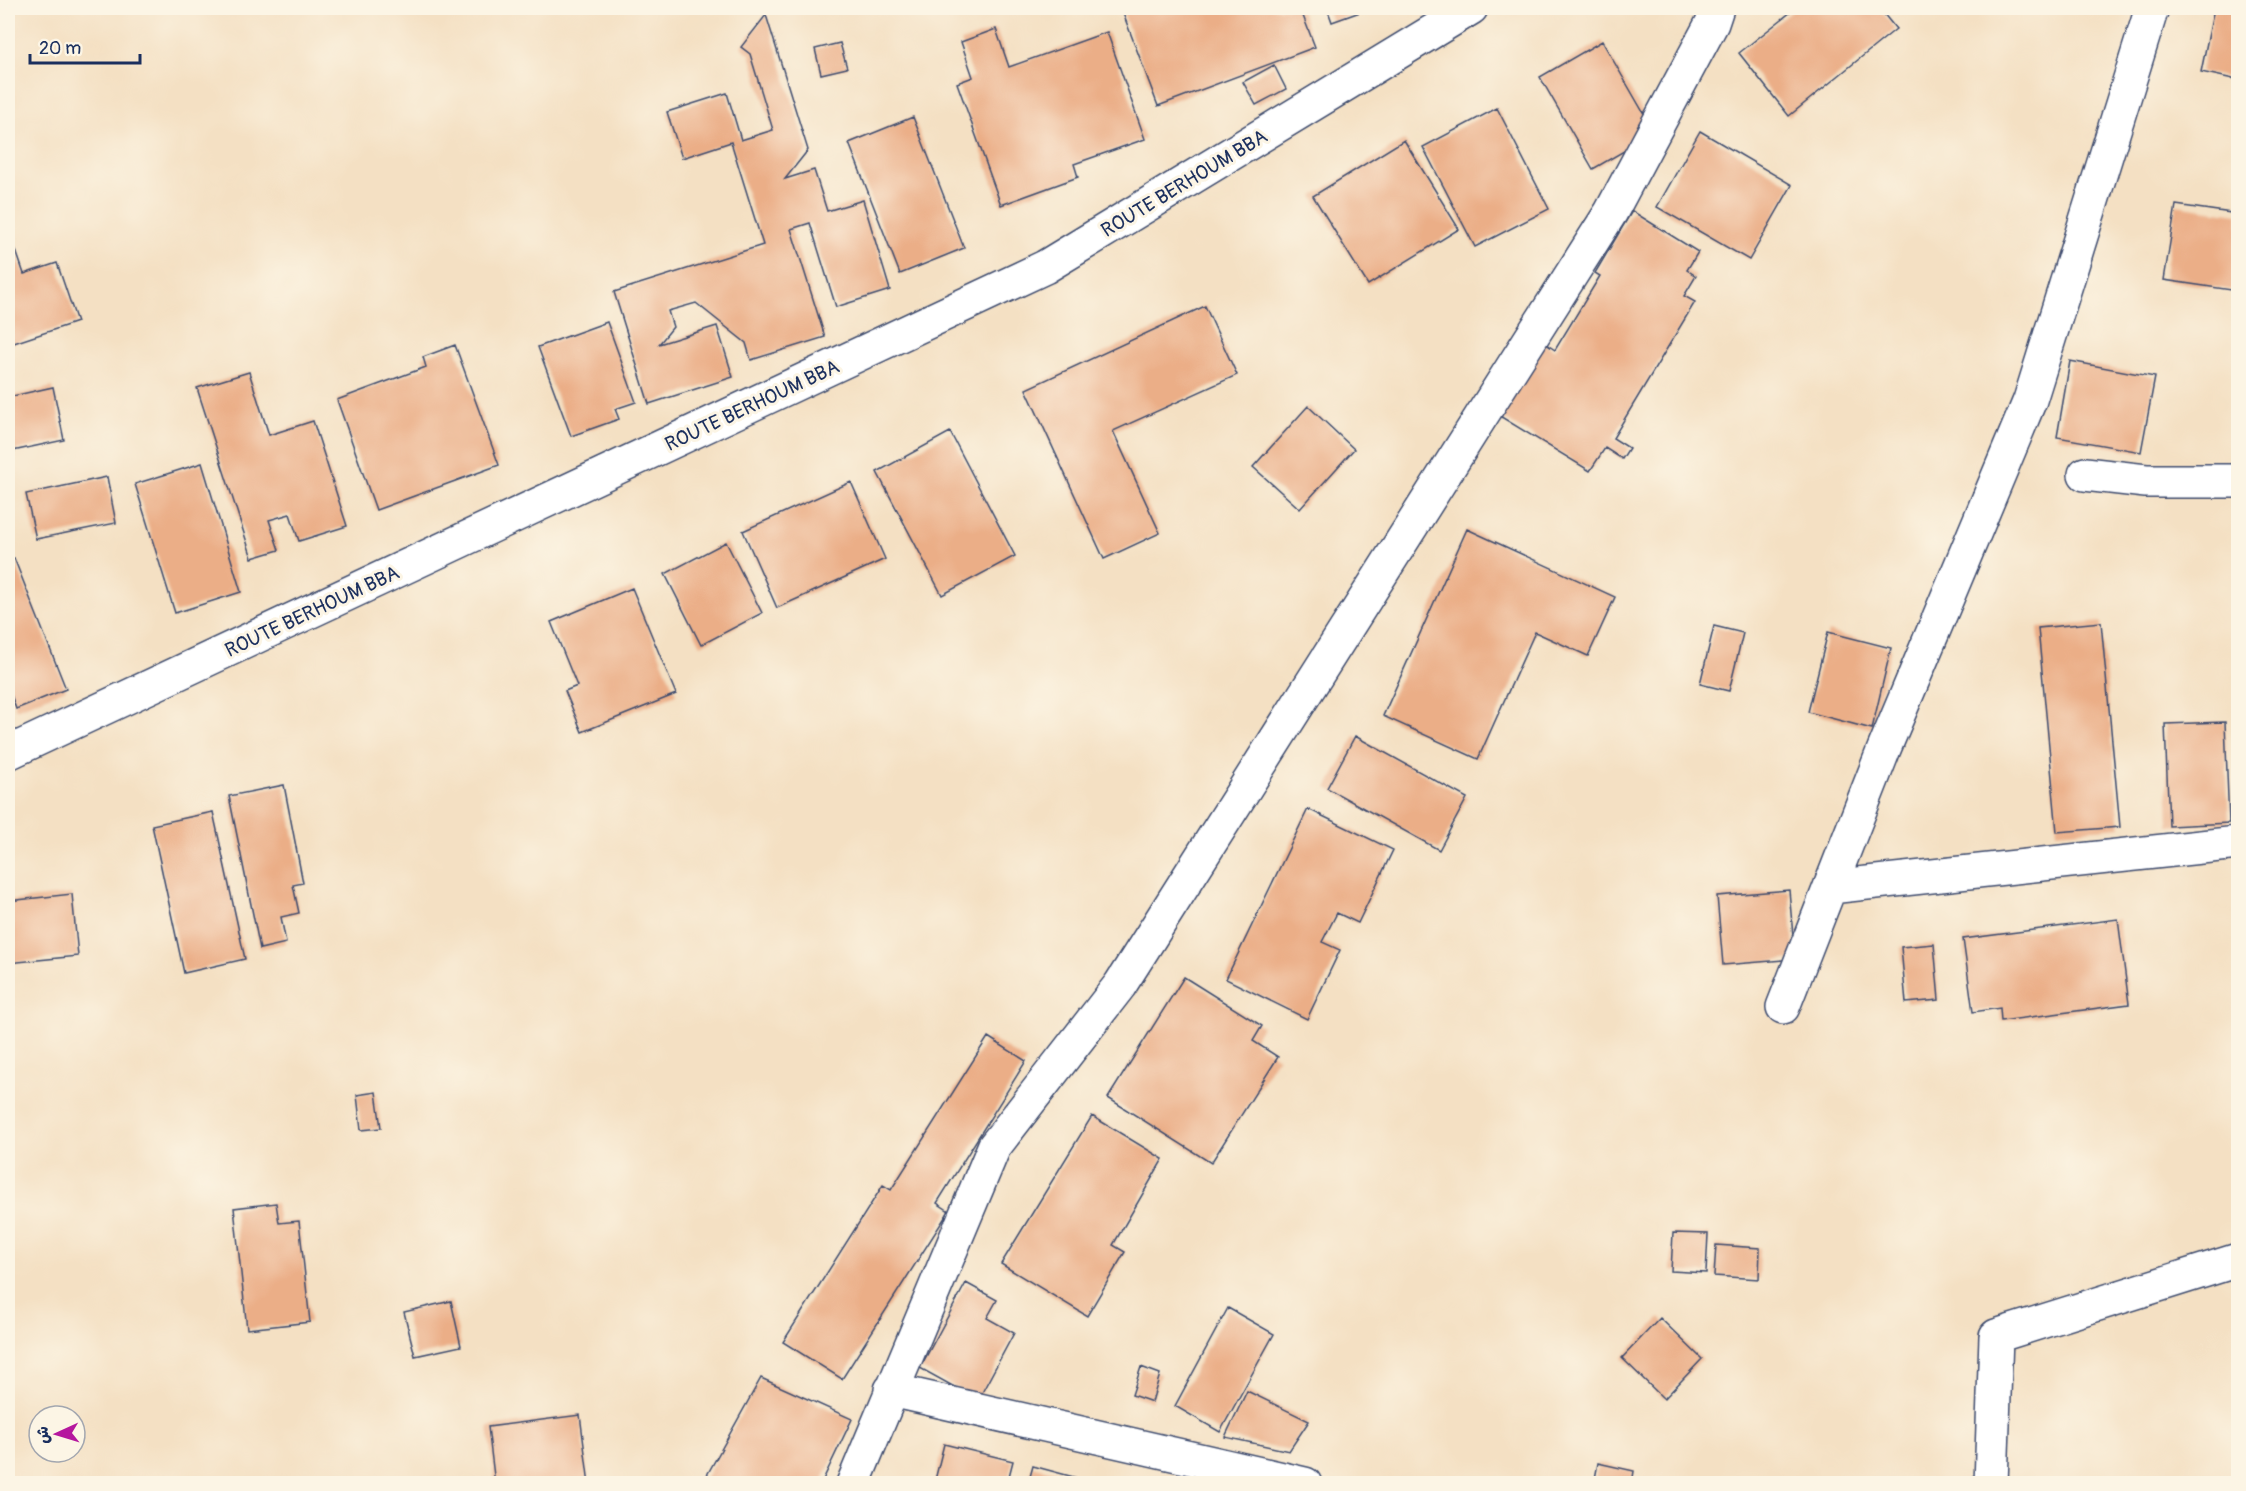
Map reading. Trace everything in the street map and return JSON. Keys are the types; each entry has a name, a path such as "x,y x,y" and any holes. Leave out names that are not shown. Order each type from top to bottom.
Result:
{"street":[{"name":"ROUTE BERHOUM BBA","path":"8,753 1046,267 1471,8"},
{"path":"853,1484 994,1148 1120,985 1611,212 1712,23 1717,8"},
{"path":"1783,1007 1884,749 2030,400 2152,8"},
{"path":"2085,474 2146,481 2238,481"},
{"path":"1830,887 2238,843"},
{"path":"1991,1484 1996,1336 2238,1260"},
{"path":"891,1390 1305,1484"}],"building":[{"path":"1121,8 1300,8 1315,47 1158,106"},
{"path":"1327,8 1371,8 1332,22"},
{"path":"1796,8 1879,8 1896,29 1789,116 1739,53"},
{"path":"2214,8 2238,8 2238,80 2201,72"},
{"path":"766,15 808,150 785,179 814,170 827,211 863,200 890,290 836,307 810,223 791,229 825,337 751,360 746,343 696,303 668,311 673,327 659,344 717,326 733,377 649,404 614,292 763,245 731,142 682,158 667,112 727,93 741,140 773,130 750,54 741,47"},
{"path":"996,29 1009,67 1107,32 1145,139 1074,164 1078,177 1001,205 957,83 973,77 961,42"},
{"path":"1602,41 1655,133 1593,169 1540,77"},
{"path":"840,43 847,68 821,74 815,49"},
{"path":"1274,65 1286,89 1256,105 1243,82"},
{"path":"1497,108 1549,209 1475,247 1423,147"},
{"path":"913,117 964,248 900,274 849,143"},
{"path":"1700,131 1792,185 1749,260 1657,207"},
{"path":"1404,140 1459,229 1368,285 1313,196"},
{"path":"2176,205 2238,214 2238,291 2164,280"},
{"path":"1632,211 1698,252 1687,270 1696,276 1684,296 1695,302 1613,438 1629,448 1622,459 1605,448 1590,471 1498,415 1543,342 1555,350 1600,276 1595,273"},
{"path":"8,227 24,274 57,263 77,322 8,345"},
{"path":"1205,306 1237,375 1113,431 1160,533 1104,559 1026,389"},
{"path":"607,322 636,402 615,409 619,419 571,436 538,347"},
{"path":"455,345 499,465 376,510 337,400 426,367 423,357"},
{"path":"2070,361 2155,377 2141,452 2057,437"},
{"path":"249,372 269,435 313,421 347,526 299,541 290,514 269,520 279,550 252,558 197,388"},
{"path":"53,387 64,440 8,452 8,397"},
{"path":"1308,406 1354,449 1300,509 1253,467"},
{"path":"950,432 1015,556 942,595 877,472"},
{"path":"202,463 241,592 175,613 135,484"},
{"path":"107,477 116,523 36,539 26,494"},
{"path":"851,482 885,559 777,608 743,531"},
{"path":"1467,529 1615,597 1588,656 1535,632 1478,759 1383,716"},
{"path":"726,542 762,613 701,645 665,574"},
{"path":"14,558 66,689 16,709 8,686 8,561"},
{"path":"632,588 676,694 582,732 565,691 577,686 551,622"},
{"path":"2101,622 2120,827 2057,832 2038,628"},
{"path":"1714,626 1743,633 1729,691 1700,684"},
{"path":"1828,632 1891,648 1872,729 1808,712"},
{"path":"2225,722 2229,823 2169,826 2165,724"},
{"path":"1355,736 1467,798 1439,850 1327,788"},
{"path":"284,785 303,883 293,885 299,913 281,917 286,943 260,949 229,796"},
{"path":"1308,809 1393,850 1358,923 1337,913 1322,942 1340,950 1307,1019 1226,979"},
{"path":"213,812 245,959 184,973 152,825"},
{"path":"1789,890 1795,959 1723,965 1717,896"},
{"path":"72,894 78,956 8,963 8,901"},
{"path":"2118,919 2129,1004 2001,1021 2000,1008 1973,1012 1963,939"},
{"path":"1934,944 1939,1000 1906,1003 1901,947"},
{"path":"1184,977 1262,1026 1253,1041 1278,1057 1211,1163 1108,1098"},
{"path":"988,1037 1026,1061 937,1203 949,1211 842,1379 783,1342 883,1185 891,1190"},
{"path":"376,1092 381,1128 361,1130 357,1095"},
{"path":"1092,1116 1163,1159 1113,1245 1125,1252 1087,1316 1001,1264"},
{"path":"276,1203 279,1223 299,1221 310,1322 247,1329 234,1208"},
{"path":"1673,1233 1708,1234 1706,1273 1671,1271"},
{"path":"1716,1245 1760,1248 1759,1279 1714,1276"},
{"path":"966,1283 997,1300 987,1318 1014,1333 978,1400 920,1368"},
{"path":"451,1301 461,1346 415,1356 404,1312"},
{"path":"1228,1308 1274,1334 1220,1432 1175,1406"},
{"path":"1660,1318 1702,1359 1664,1399 1622,1358"},
{"path":"1141,1367 1160,1374 1152,1402 1132,1395"},
{"path":"761,1378 852,1419 821,1484 702,1484"},
{"path":"1247,1391 1309,1421 1289,1451 1225,1437"},
{"path":"580,1415 589,1484 495,1484 488,1427"},
{"path":"944,1444 1013,1461 1007,1484 934,1484"},
{"path":"1598,1463 1634,1471 1632,1484 1594,1484"},
{"path":"1033,1466 1096,1483 1096,1484 1028,1484"}]}
